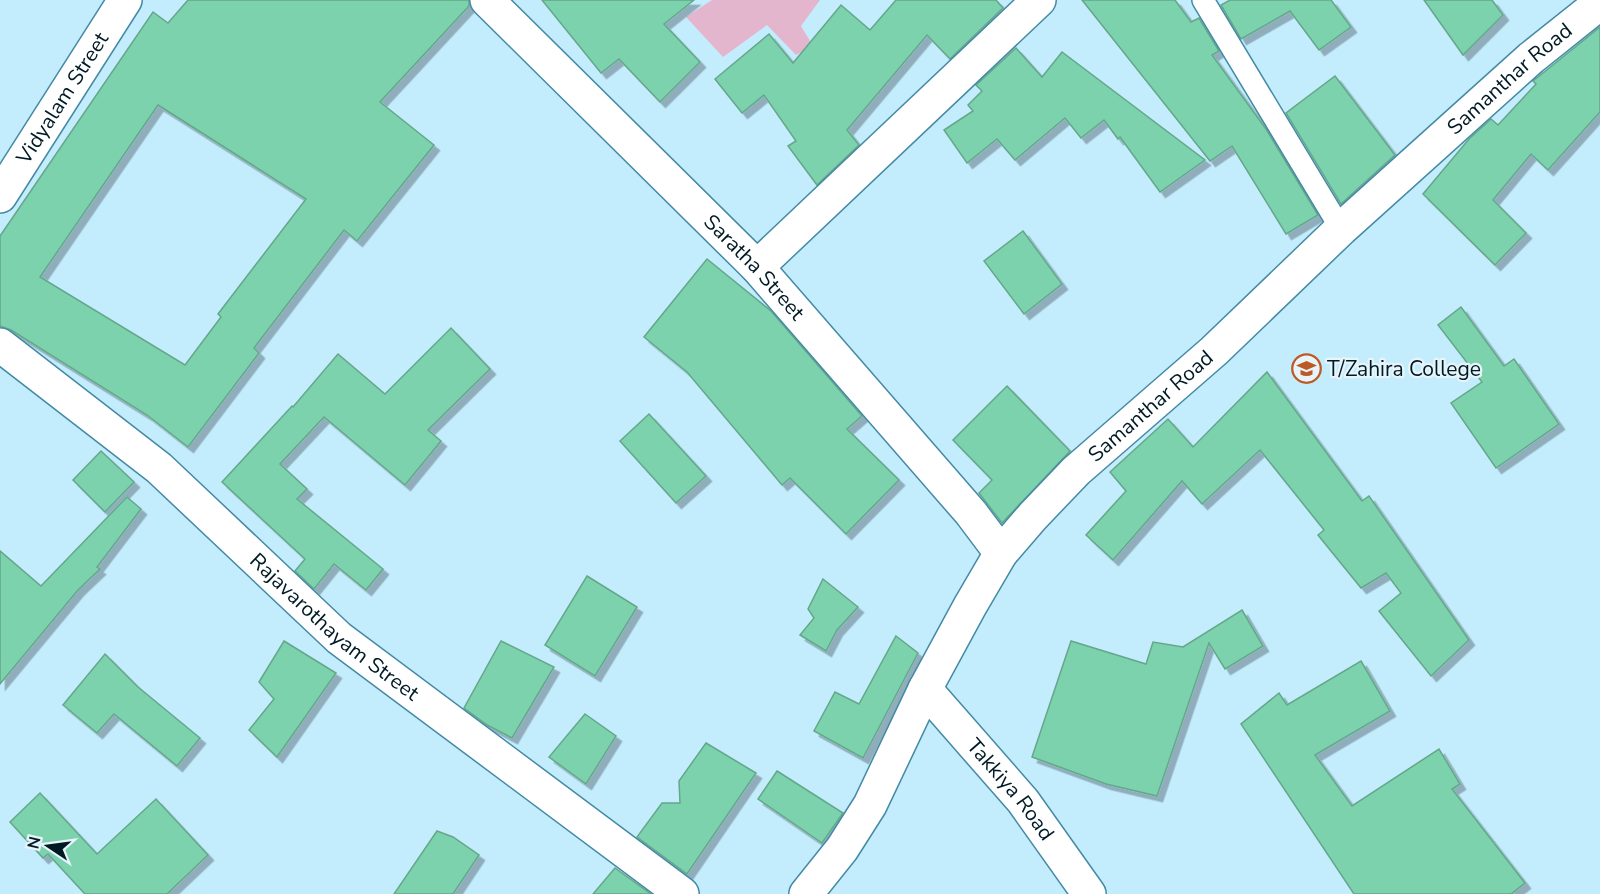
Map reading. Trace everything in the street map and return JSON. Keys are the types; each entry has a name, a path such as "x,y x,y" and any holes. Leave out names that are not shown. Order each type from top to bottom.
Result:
{"street":[{"name":"Vidyalam Street","path":"0,196 125,0"},
{"name":"Saratha Street","path":"487,0 757,267 971,513 1001,553"},
{"path":"757,267 1040,0"},
{"name":"Samanthar Road","path":"806,894 842,849 870,805 925,689 1001,553 1076,471 1214,351 1341,229 1531,58 1600,3"},
{"name":"Rajavarothayam Street","path":"0,345 159,468 339,638 682,894"},
{"name":"Takkiya Road","path":"925,689 1023,801 1089,894"}],"lane":[{"path":"1203,0 1341,229"}],"shaded area":[{"path":"712,0 820,0 801,26 813,46 796,55 767,25 723,57 686,17"}],"building":[{"path":"188,0 469,0 469,6 380,102 434,145 357,241 344,230 254,348 259,353 188,447 147,415 11,330 0,326 0,236 153,12 168,23","holes":["158,105 306,199 218,314 221,317 185,365 40,277"]},
{"path":"542,0 694,0 664,24 700,62 660,102 619,59 601,73"},
{"path":"896,0 996,0 1003,8 950,59 927,35 847,130 859,145 817,185 788,146 796,141 764,95 742,113 715,79 769,34 793,63 841,5 870,30"},
{"path":"1082,0 1175,0 1191,22 1199,18 1219,51 1212,55 1266,129 1318,215 1286,234 1232,146 1210,161"},
{"path":"1230,0 1331,0 1351,27 1319,50 1290,11 1241,39 1221,5"},
{"path":"1424,0 1492,0 1503,15 1463,55"},
{"path":"1600,27 1600,112 1548,170 1531,154 1493,200 1526,233 1495,265 1423,194 1469,139 1491,119 1498,125 1536,84 1533,81"},
{"path":"1016,48 1042,77 1062,52 1205,160 1160,192 1120,137 1118,139 1104,120 1081,138 1065,118 1015,160 997,139 967,163 944,130 973,111 968,105 982,91 976,85"},
{"path":"1335,76 1395,155 1341,204 1286,113"},
{"path":"1023,231 1062,284 1024,314 984,261"},
{"path":"707,259 771,311 862,416 847,429 899,480 846,534 790,478 782,485 687,372 644,337"},
{"path":"1461,307 1504,366 1514,359 1559,424 1496,468 1451,403 1482,382 1438,325"},
{"path":"451,328 490,369 428,430 441,441 405,485 324,417 280,464 307,489 297,499 383,569 366,590 334,564 314,589 295,571 305,559 222,482 293,407 338,354 385,394"},
{"path":"1267,372 1362,501 1369,496 1469,640 1431,676 1379,611 1401,593 1386,573 1361,588 1318,535 1324,530 1260,450 1202,504 1182,481 1113,560 1086,535 1126,491 1110,472 1168,419 1193,447"},
{"path":"1007,386 1070,451 1002,523 979,493 992,480 953,440"},
{"path":"649,414 706,476 676,503 620,441"},
{"path":"101,451 134,482 105,512 73,480"},
{"path":"127,497 141,509 97,567 100,569 78,590 0,684 0,551 41,586"},
{"path":"587,576 637,607 595,676 545,645"},
{"path":"823,579 858,607 837,630 826,651 800,635 814,618 808,609"},
{"path":"1242,610 1263,646 1225,669 1209,643 1157,796 1106,784 1032,757 1071,641 1146,664 1153,642 1183,647"},
{"path":"896,636 918,653 863,758 814,731 835,692 859,704"},
{"path":"284,641 336,673 277,757 249,730 274,699 259,682"},
{"path":"501,641 554,667 512,738 487,725 464,708"},
{"path":"105,654 138,687 200,738 177,766 114,714 97,733 63,705"},
{"path":"1361,661 1390,711 1315,755 1352,806 1439,749 1460,784 1452,789 1525,883 1511,894 1354,894 1241,724 1279,693 1287,705"},
{"path":"585,714 616,736 586,784 549,757"},
{"path":"706,743 756,773 687,874 637,837 662,803 680,803 679,781"},
{"path":"777,771 843,813 822,843 758,799"},
{"path":"40,793 97,854 156,799 208,855 167,894 85,894 48,854 43,858 10,822"},
{"path":"437,831 453,837 479,855 453,894 394,894"},
{"path":"615,868 651,894 593,894"}],"place":[{"name":"T/Zahira College","path":"1306,369"}]}
